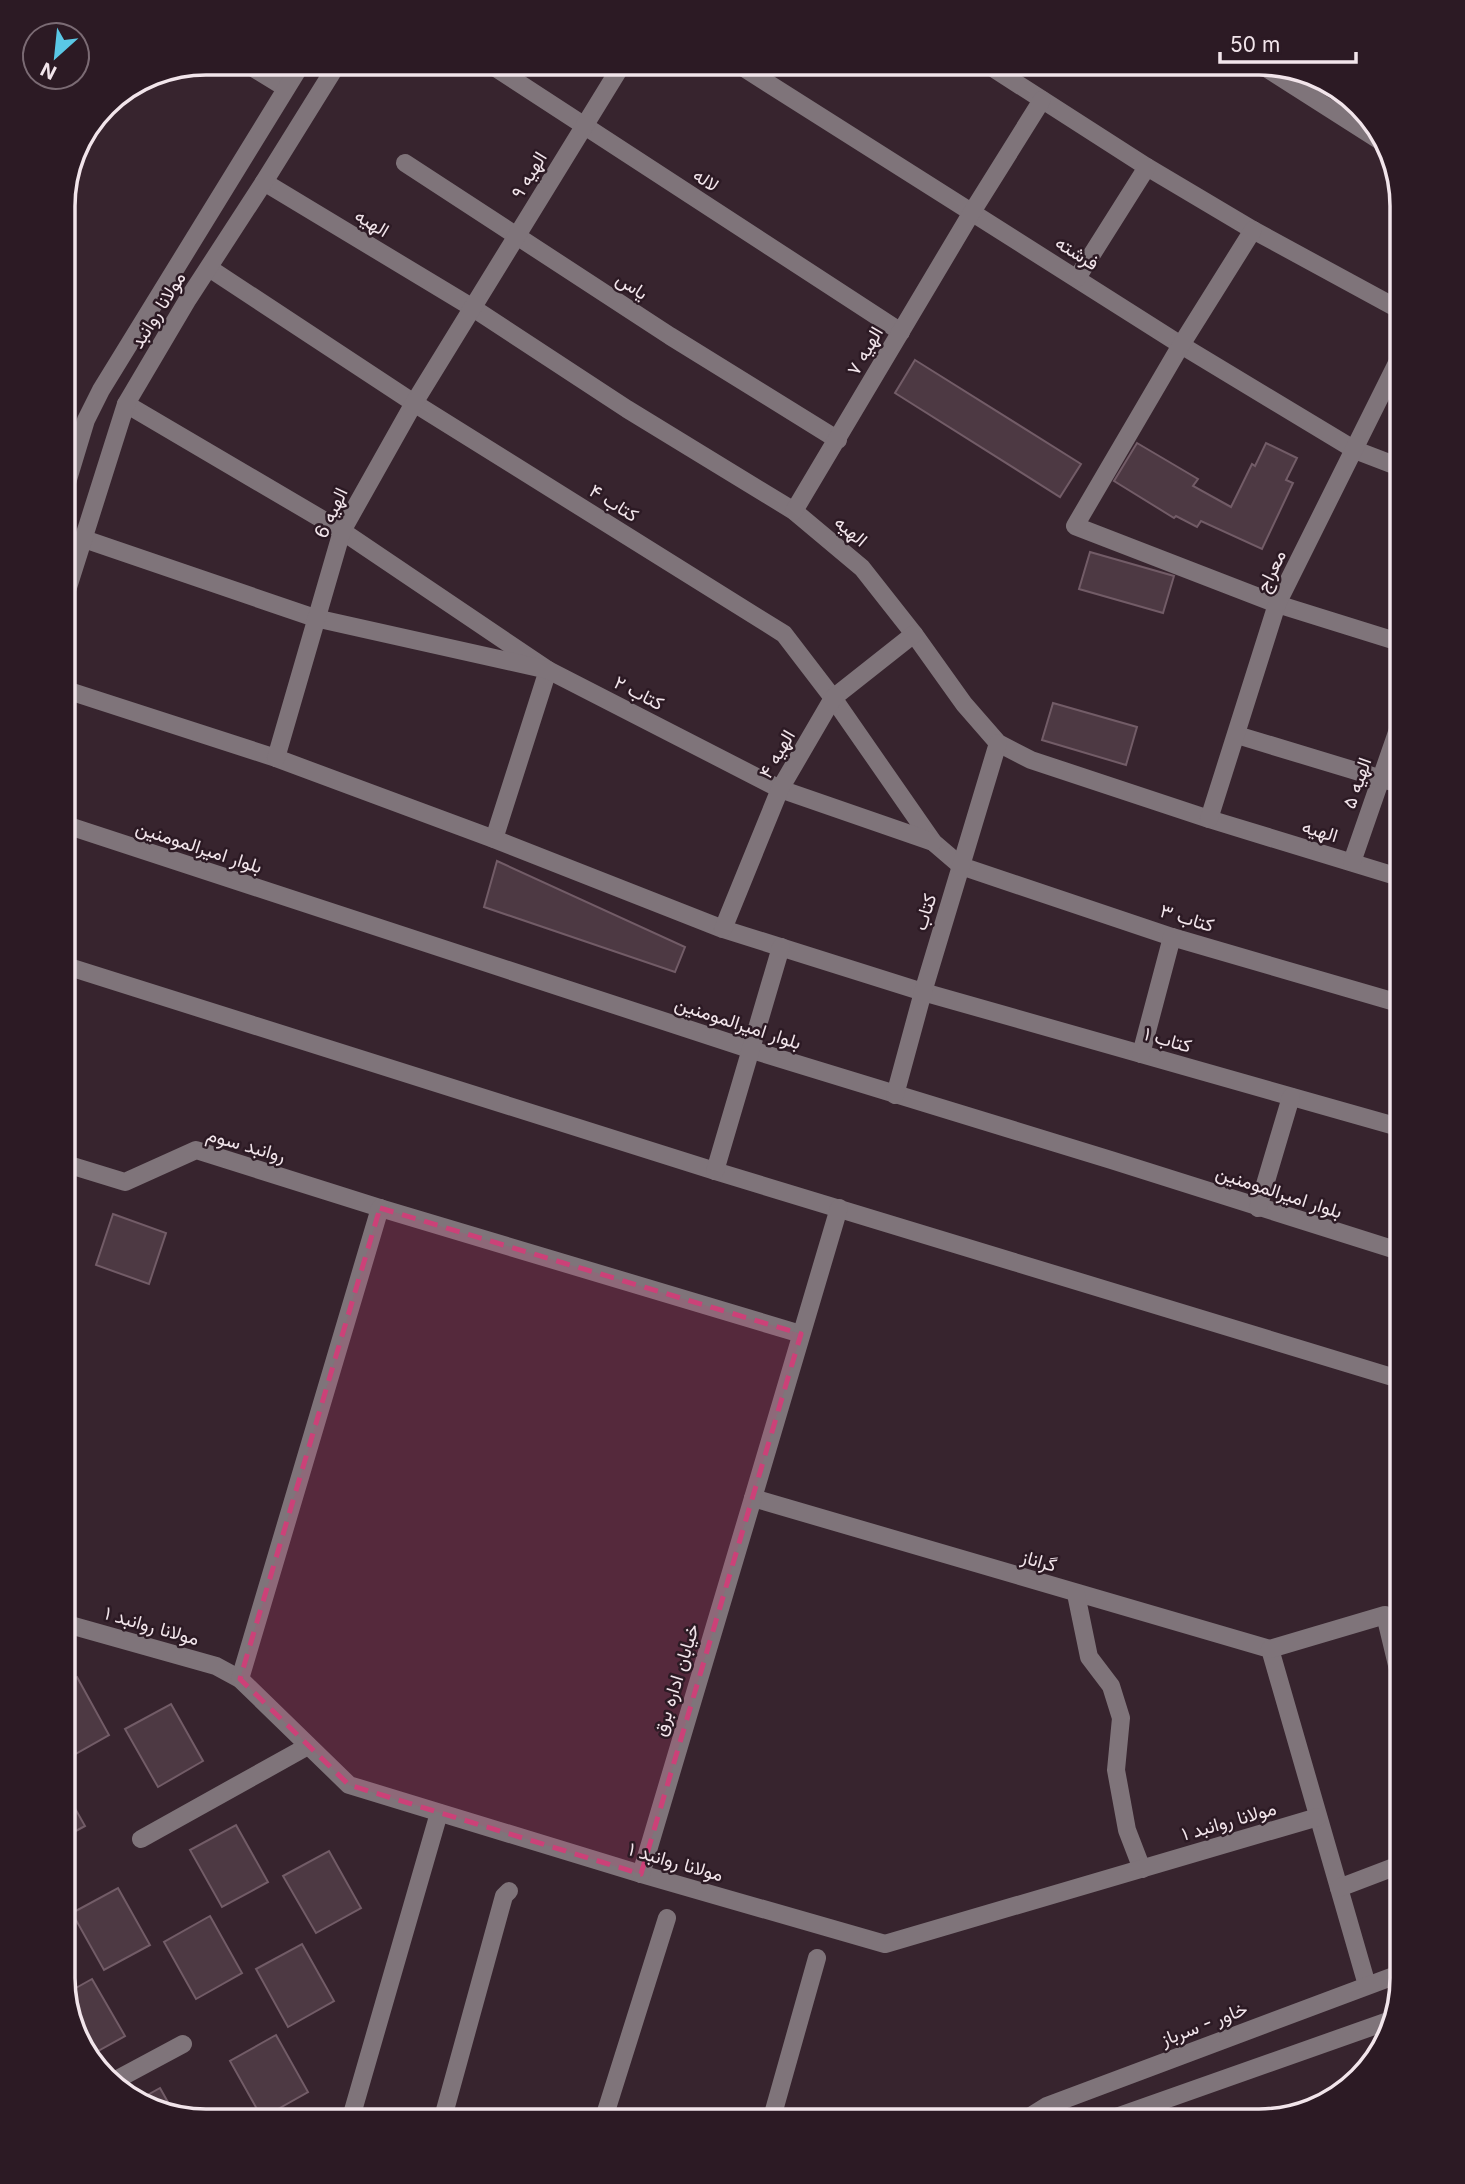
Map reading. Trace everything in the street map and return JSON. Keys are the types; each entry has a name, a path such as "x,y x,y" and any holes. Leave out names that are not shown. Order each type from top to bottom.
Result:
{"street":[{"path":"265,75 286,88"},
{"name":"مولانا روانبد","path":"76,454 86,420 101,390 294,75"},
{"name":"مولانا روانبد","path":"76,564 126,404 188,299 330,75"},
{"name":"لاله","path":"507,75 901,332"},
{"name":"الهیه ۹","path":"473,308 615,75"},
{"name":"فرشته","path":"756,76 1181,345 1355,450 1390,463"},
{"path":"1005,76 1147,167 1253,230 1390,304"},
{"path":"1281,78 1367,132"},
{"name":"الهیه ۷","path":"794,511 1042,100"},
{"name":"یاس","path":"405,163 670,336 838,440"},
{"path":"1077,278 1147,167"},
{"name":"الهیه","path":"264,182 473,308 626,409 794,511 862,568 964,704 998,743 1031,760 1209,819 1390,873"},
{"path":"1253,230 1181,345 1075,526 1277,604 1390,639"},
{"name":"کتاب ۴","path":"209,268 414,403 783,634 834,698 933,842"},
{"path":"165,284 188,299"},
{"name":"الهیه 6","path":"276,758 342,531 414,403 473,308"},
{"name":"معراج","path":"1209,819 1277,604 1390,379"},
{"path":"126,404 342,531 548,670 494,839"},
{"name":"کتاب ۲","path":"84,539 315,618 548,670 780,789 933,842"},
{"name":"الهیه ۴","path":"723,929 780,789 834,698 914,634"},
{"name":"کتاب ۱","path":"76,693 276,758 494,839 723,929 923,992 1390,1125"},
{"path":"1237,735 1390,782"},
{"name":"کتاب","path":"895,1095 998,743"},
{"name":"الهیه ۵","path":"1352,862 1390,753"},
{"name":"بلوار امیرالمومنین","path":"76,828 752,1050 1390,1248"},
{"path":"933,842 961,866"},
{"name":"کتاب ۳","path":"961,866 1172,936 1390,1000"},
{"path":"1141,1054 1172,936"},
{"path":"715,1171 781,947"},
{"path":"76,969 715,1171 1390,1376"},
{"path":"1258,1208 1291,1097"},
{"name":"روانبد سوم","path":"75,1167 125,1182 196,1150 801,1334"},
{"path":"240,1679 380,1208"},
{"path":"753,1498 839,1208"},
{"name":"گراناز","path":"753,1498 1270,1649"},
{"name":"خیابان اداره برق","path":"640,1874 753,1498"},
{"path":"1076,1594 1089,1657 1111,1686 1121,1718 1116,1770 1127,1830 1142,1869"},
{"path":"1367,1985 1270,1649 1385,1615 1390,1636"},
{"name":"مولانا روانبد ۱","path":"75,1627 216,1667 240,1679 349,1785 640,1874 885,1944 1318,1817"},
{"path":"141,1839 307,1746"},
{"path":"354,2108 439,1814"},
{"path":"1339,1888 1390,1869"},
{"path":"446,2108 504,1896 509,1891"},
{"path":"607,2108 667,1918"},
{"path":"775,2109 817,1958"},
{"name":"خاور - سرباز","path":"1043,2109 1390,1977"},
{"path":"1141,2109 1379,2030"},
{"path":"122,2077 183,2045"}],"highlighted area":[{"path":"380,1208 801,1334 641,1874 349,1785 240,1679"}],"building":[{"path":"915,360 1081,464 1060,497 895,393"},
{"path":"1137,443 1198,479 1193,486 1231,507 1252,464 1255,466 1266,443 1297,458 1286,480 1293,483 1262,549 1201,521 1197,527 1176,516 1174,518 1114,481"},
{"path":"1090,552 1174,576 1163,613 1079,589"},
{"path":"1053,703 1137,727 1126,765 1042,740"},
{"path":"497,861 685,947 675,972 484,907"},
{"path":"113,1214 166,1233 149,1284 96,1265"},
{"path":"77,1677 109,1735 75,1754"},
{"path":"171,1704 203,1761 158,1787 125,1729"},
{"path":"75,1808 85,1826 75,1831"},
{"path":"236,1825 268,1882 222,1907 190,1850"},
{"path":"329,1851 361,1908 316,1933 283,1876"},
{"path":"118,1888 150,1945 104,1970 75,1918 75,1911"},
{"path":"210,1916 242,1973 196,1999 164,1942"},
{"path":"302,1944 334,2001 288,2027 256,1969"},
{"path":"92,1979 125,2036 98,2051 85,2028 76,1988"},
{"path":"276,2035 308,2092 280,2108 256,2108 230,2061"},
{"path":"160,2088 168,2103 156,2099 148,2095"}]}
